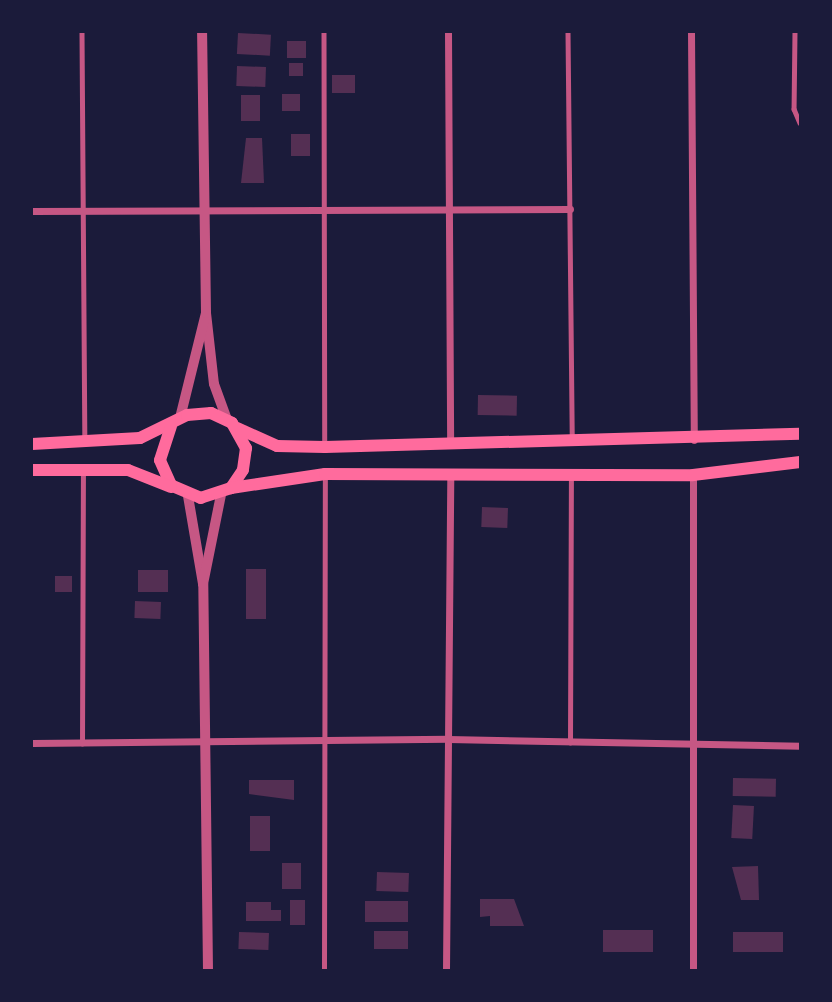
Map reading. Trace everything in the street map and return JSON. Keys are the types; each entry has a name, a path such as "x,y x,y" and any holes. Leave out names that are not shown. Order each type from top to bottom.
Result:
{"main road":[{"path":"32,444 85,446 140,438 203,412 277,446 572,445 694,442 800,434"},
{"path":"175,422 160,460 183,493"},
{"path":"226,492 246,460 232,424"},
{"path":"32,470 83,468 142,472 183,493 226,492 325,474 571,471 693,475 800,462"}],"street":[{"path":"202,32 206,313 214,384 232,424"},
{"path":"448,32 450,445"},
{"path":"691,32 694,442"},
{"path":"32,211 205,208 570,209"},
{"path":"175,422 206,313"},
{"path":"446,971 450,474"},
{"path":"693,475 697,746 693,971"},
{"path":"203,584 226,492"},
{"path":"183,493 203,584 208,971"},
{"path":"32,743 206,746 448,739 800,746"}],"lane":[{"path":"82,32 85,446"},
{"path":"324,32 325,447"},
{"path":"568,32 572,445"},
{"path":"795,32 794,109 800,123"},
{"path":"82,744 83,468"},
{"path":"570,743 571,471"},
{"path":"324,971 327,744 325,474"}],"building":[{"path":"238,33 271,35 270,56 237,54"},
{"path":"287,41 306,41 306,58 287,58"},
{"path":"289,63 303,63 303,76 289,76"},
{"path":"237,66 266,67 265,87 236,86"},
{"path":"332,75 355,75 355,93 332,93"},
{"path":"282,94 300,94 300,111 282,111"},
{"path":"241,95 260,95 260,121 241,121"},
{"path":"291,134 310,134 310,156 291,156"},
{"path":"246,138 262,138 264,183 241,183"},
{"path":"478,395 517,396 517,416 478,415"},
{"path":"482,507 508,508 507,528 481,527"},
{"path":"246,569 266,569 266,619 246,619"},
{"path":"138,570 168,570 168,592 138,592"},
{"path":"55,576 72,576 72,592 55,592"},
{"path":"135,601 161,602 160,619 134,618"},
{"path":"733,778 776,779 776,797 733,796"},
{"path":"249,780 294,780 294,800 249,794"},
{"path":"733,805 754,806 752,839 731,838"},
{"path":"250,816 270,816 270,851 250,851"},
{"path":"282,863 301,863 301,889 282,889"},
{"path":"758,866 759,900 741,900 732,867"},
{"path":"377,872 409,873 408,892 376,891"},
{"path":"480,899 514,899 524,926 490,926 490,916 480,917"},
{"path":"290,900 305,900 305,925 290,925"},
{"path":"365,901 408,901 408,922 365,922"},
{"path":"246,902 271,902 271,910 281,910 281,921 246,921"},
{"path":"603,930 653,930 653,952 603,952"},
{"path":"374,931 408,931 408,949 374,949"},
{"path":"239,932 269,933 268,950 238,949"},
{"path":"733,932 783,932 783,952 733,952"}]}
